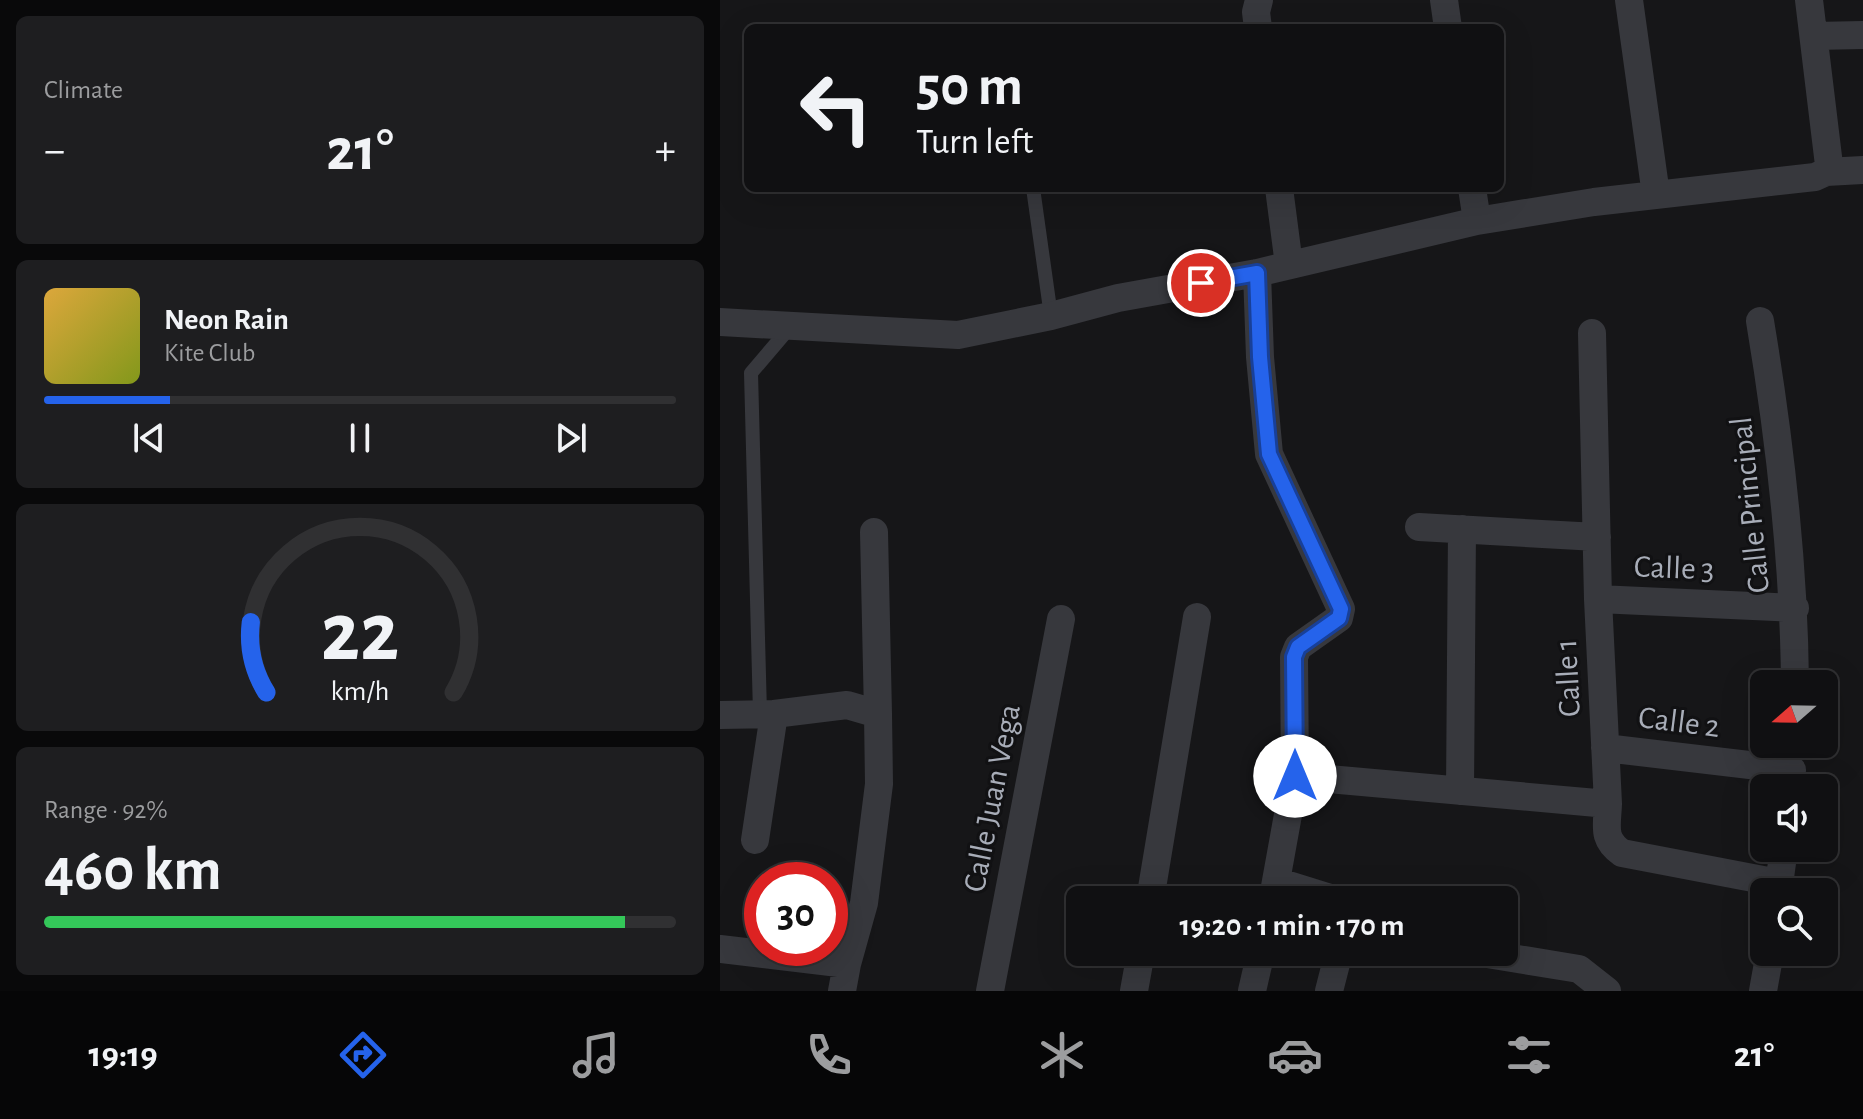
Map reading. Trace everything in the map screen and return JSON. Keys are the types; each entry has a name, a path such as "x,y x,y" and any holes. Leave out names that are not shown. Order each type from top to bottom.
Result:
{"street":[{"path":"1258,24 1259,0"},
{"path":"1444,0 1447,24"},
{"path":"1629,0 1656,195"},
{"path":"1809,0 1829,165 1826,172"},
{"path":"1814,36 1863,35"},
{"path":"720,322 958,335 1051,316 1118,298 1257,273 1477,221 1656,195 1815,177 1826,172 1863,170"},
{"path":"1280,192 1289,265"},
{"path":"1473,192 1477,221"},
{"path":"1257,273 1260,357 1269,454 1341,609 1339,618 1298,647 1294,657 1295,776 1275,886"},
{"name":"Calle Principal","path":"1760,321 1774,401 1795,608 1795,670"},
{"name":"Calle 1","path":"1592,333 1598,599 1608,804 1606,831 1610,844 1622,853 1750,881"},
{"path":"1419,527 1597,537"},
{"path":"1460,791 1462,529"},
{"path":"720,949 844,977 864,903 878,799 874,532"},
{"name":"Calle 3","path":"1598,599 1795,608"},
{"path":"1152,886 1197,617"},
{"name":"Calle Juan Vega","path":"990,991 1061,619"},
{"path":"720,715 767,714 847,705 878,714"},
{"path":"755,840 767,714"},
{"name":"Calle 2","path":"1605,748 1792,767"},
{"path":"1295,776 1608,804"},
{"path":"1518,959 1579,969 1607,991"},
{"path":"1134,991 1138,966"},
{"path":"1252,991 1258,966"},
{"path":"1329,991 1335,966"},
{"path":"1763,991 1767,966"}],"lane":[{"path":"1034,192 1051,316"},
{"path":"767,714 751,373 792,325"}],"route":[{"path":"1201,283 1257,273 1260,357 1269,454 1341,609 1339,618 1298,647 1294,657 1295,776"}]}
